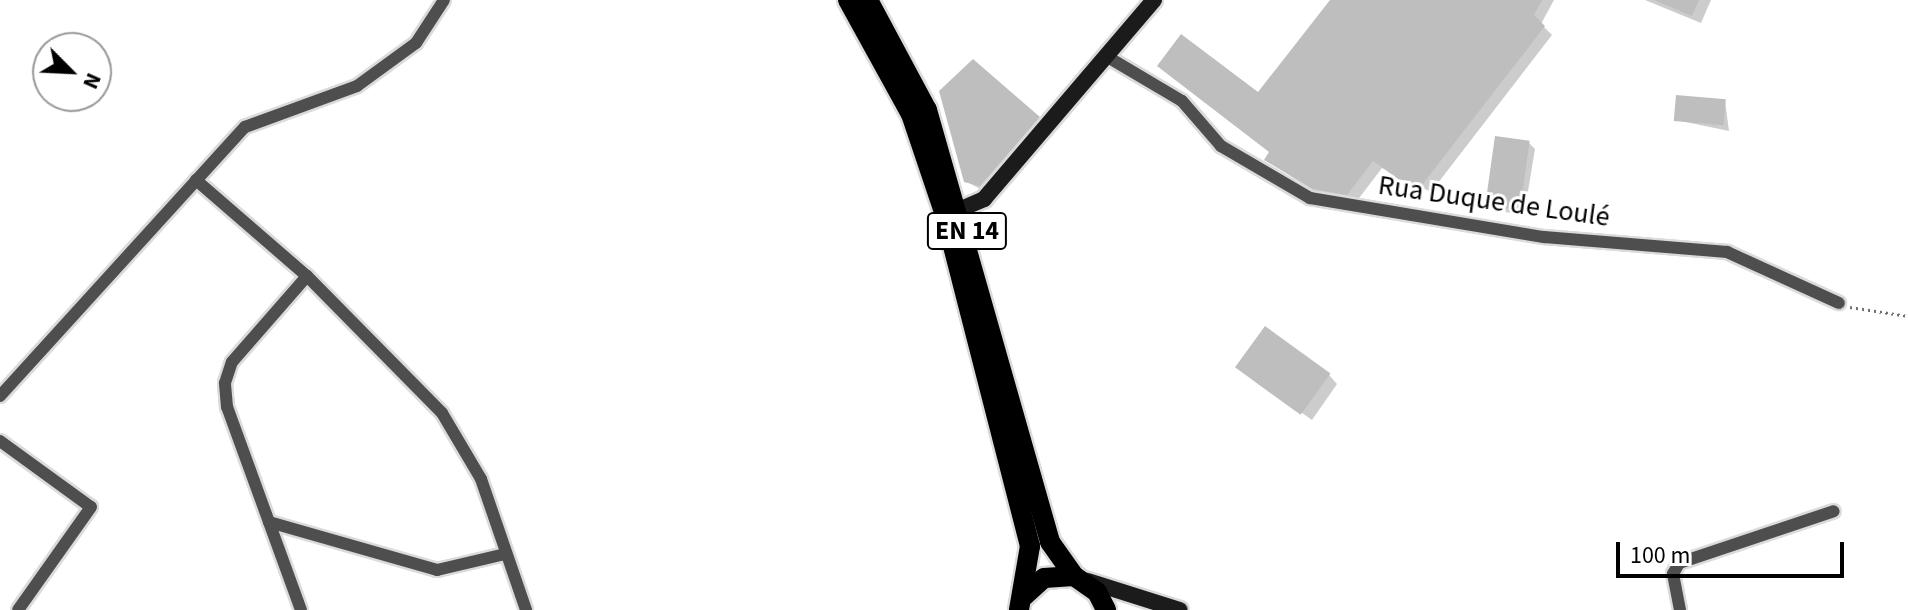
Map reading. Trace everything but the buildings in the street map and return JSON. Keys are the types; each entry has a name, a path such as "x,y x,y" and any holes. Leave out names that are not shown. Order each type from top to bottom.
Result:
{"main road":[{"name":"EN 14","path":"848,0 911,114 945,215 1030,546 1020,605"},
{"name":"EN 14","path":"868,0 905,60 961,209 1050,542 1106,610"},
{"name":"EN 14","path":"1020,605 1044,578 1078,577"}],"street":[{"path":"0,396 245,127 357,86 404,52 444,0"},
{"path":"961,209 984,199 1154,0"},
{"name":"Rua Duque de Loulé","path":"1106,56 1182,101 1221,146 1310,198 1544,237 1717,250 1764,263 1839,303"},
{"path":"196,180 307,276 442,413 481,479 526,610"},
{"path":"301,610 269,522 225,383 232,362 307,276"},
{"path":"0,441 91,507 18,610"},
{"path":"1680,610 1673,574 1679,563 1834,511"},
{"path":"269,522 437,570 505,554"},
{"path":"1078,577 1132,605 1180,610"}],"path":[{"path":"1839,303 1908,316"}]}
